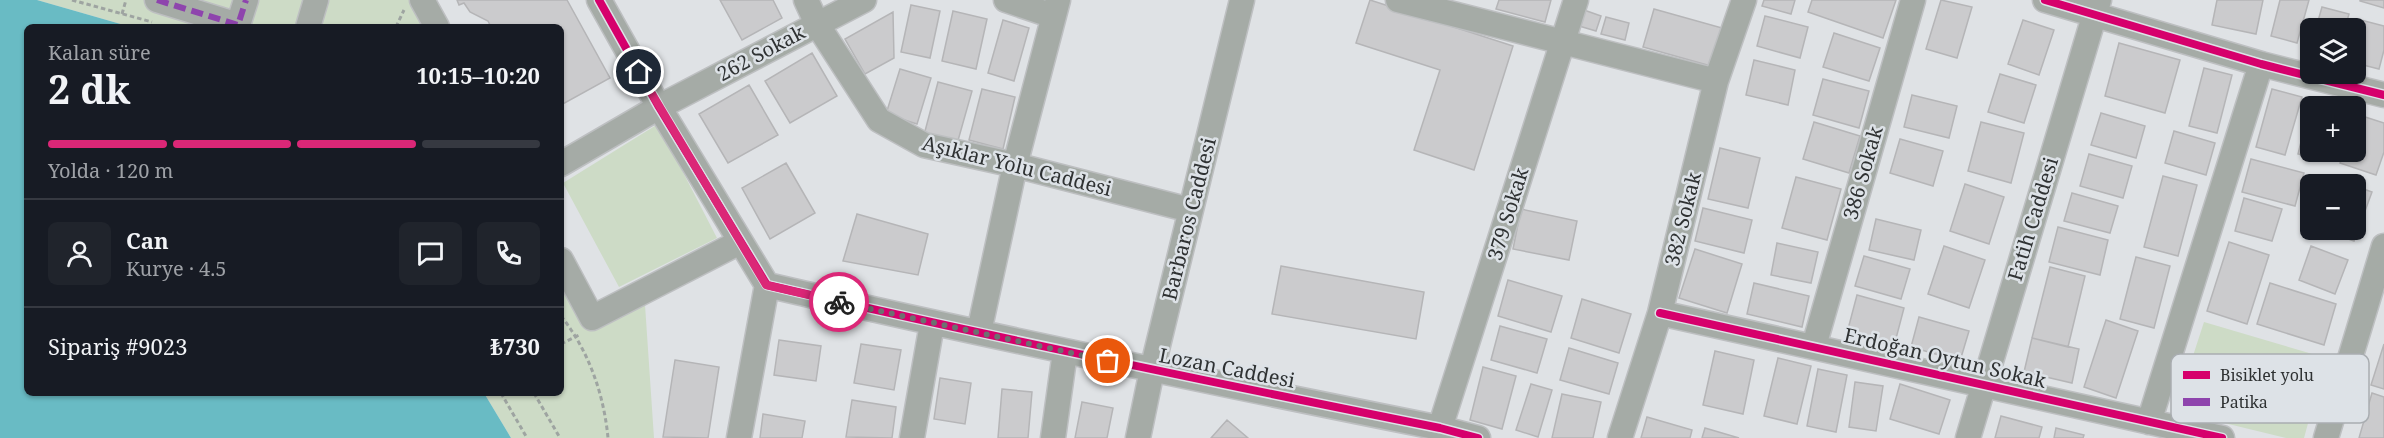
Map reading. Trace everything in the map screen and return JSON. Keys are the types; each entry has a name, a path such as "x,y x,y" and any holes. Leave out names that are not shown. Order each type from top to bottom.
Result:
{"street":[{"path":"157,0 235,24"},
{"path":"238,24 246,0"},
{"path":"309,24 316,0"},
{"path":"422,0 435,24"},
{"path":"599,0 659,107 766,285 739,438"},
{"name":"Aşıklar Yolu Caddesi","path":"806,0 817,24 879,120 924,145 1015,165 1190,210"},
{"name":"262 Sokak","path":"564,162 659,107 864,0"},
{"path":"979,332 1015,165 1055,8 1006,0"},
{"name":"Barbaros Caddesi","path":"1138,438 1152,370 1242,0"},
{"path":"1398,0 1716,81"},
{"name":"379 Sokak","path":"1440,428 1576,0"},
{"name":"382 Sokak","path":"1620,438 1660,313 1716,81 1744,0"},
{"name":"386 Sokak","path":"1814,346 1912,0"},
{"path":"2045,0 2096,7 2261,64 2384,94"},
{"name":"Fatih Caddesi","path":"1968,438 2096,7"},
{"path":"2171,354 2261,64"},
{"path":"564,266 592,318 740,242"},
{"path":"2351,354 2384,246"},
{"name":"Lozan Caddesi","path":"766,285 932,324 1440,428 1478,438"},
{"name":"Erdoğan Oytun Sokak","path":"1660,313 2222,438"},
{"path":"912,438 932,324"},
{"path":"1053,438 1065,352"},
{"path":"2150,422 2171,354"},
{"path":"2326,438 2331,423"}],"path":[{"path":"72,0 160,24"},
{"path":"122,14 126,0"},
{"path":"564,321 582,349 595,376 605,408 608,438"},
{"path":"503,396 527,438"},
{"path":"536,396 560,438"}],"green space":[{"path":"37,0 422,0 435,24 121,24"},
{"path":"658,124 717,238 619,287 564,182"},
{"path":"564,266 592,318 644,290 654,438 511,438 486,396 564,396"},
{"path":"2204,322 2312,354 2194,354"},
{"path":"2224,423 2308,423 2304,438 2286,438"}],"water":[{"path":"0,0 37,0 121,24 24,24 24,396 486,396 511,438 0,438"}],"building":[{"path":"457,0 567,0 610,78 564,103 564,24 490,24 470,12 464,3 459,5"},
{"path":"720,0 773,0 782,18 742,40"},
{"path":"1370,0 1513,46 1474,170 1414,150 1440,70 1356,43"},
{"path":"1499,0 1551,0 1545,22 1496,9"},
{"path":"1764,0 1795,0 1791,14 1762,6"},
{"path":"1812,0 1896,0 1883,38 1808,12"},
{"path":"1941,0 1972,7 1957,58 1926,49"},
{"path":"2217,0 2263,0 2256,34 2212,25"},
{"path":"2280,0 2309,0 2304,18 2300,18 2297,43 2271,36"},
{"path":"2384,0 2384,8 2360,1"},
{"path":"911,5 940,11 930,58 901,52"},
{"path":"2322,7 2349,14 2348,18 2319,18"},
{"path":"1654,9 1722,28 1711,66 1643,47"},
{"path":"1584,10 1601,16 1596,31 1579,26"},
{"path":"953,11 987,19 976,69 942,61"},
{"path":"893,12 894,58 865,74 845,39"},
{"path":"1765,16 1808,27 1800,58 1757,46"},
{"path":"1606,17 1629,23 1625,40 1601,34"},
{"path":"1003,20 1029,28 1014,81 988,73"},
{"path":"2023,20 2054,30 2039,75 2008,64"},
{"path":"2366,21 2384,26 2384,50 2379,69 2366,66"},
{"path":"1834,33 1880,48 1869,81 1823,67"},
{"path":"2119,43 2180,60 2165,113 2105,96"},
{"path":"812,53 837,96 790,123 765,81"},
{"path":"1754,60 1795,70 1788,105 1746,95"},
{"path":"2204,68 2232,75 2217,133 2189,126"},
{"path":"900,69 931,78 917,124 886,114"},
{"path":"2000,74 2036,85 2024,123 1988,112"},
{"path":"1823,79 1869,91 1859,128 1813,115"},
{"path":"938,82 972,91 957,144 924,135"},
{"path":"749,85 778,135 728,163 699,114"},
{"path":"982,89 1015,97 1003,149 969,140"},
{"path":"2272,89 2300,96 2300,104 2285,155 2256,147"},
{"path":"1912,95 1957,106 1949,138 1904,127"},
{"path":"2101,113 2145,126 2136,158 2091,145"},
{"path":"2366,117 2384,123 2384,152 2376,175 2340,163 2366,162"},
{"path":"1814,122 1860,136 1849,173 1803,159"},
{"path":"1981,122 2024,133 2011,183 1968,171"},
{"path":"2174,131 2215,143 2206,175 2165,163"},
{"path":"1900,139 1943,151 1933,186 1890,173"},
{"path":"1720,148 1760,158 1748,208 1708,199"},
{"path":"2089,154 2132,166 2123,198 2080,186"},
{"path":"2251,159 2304,173 2300,174 2300,188 2295,206 2242,192"},
{"path":"786,163 815,213 770,239 742,188"},
{"path":"2163,176 2197,185 2178,256 2144,247"},
{"path":"1796,177 1841,189 1827,240 1782,228"},
{"path":"1965,184 2004,197 1989,244 1950,231"},
{"path":"2366,190 2372,192 2366,208"},
{"path":"2072,193 2118,206 2110,233 2064,221"},
{"path":"2244,198 2282,209 2272,241 2235,231"},
{"path":"1703,208 1752,220 1744,253 1695,241"},
{"path":"1521,209 1577,221 1569,260 1513,249"},
{"path":"857,214 928,234 918,275 843,261"},
{"path":"1876,219 1921,230 1914,260 1869,250"},
{"path":"2058,227 2108,240 2100,275 2049,262"},
{"path":"2229,242 2269,255 2247,324 2207,311"},
{"path":"1777,243 1818,252 1811,283 1771,275"},
{"path":"1944,246 1985,260 1969,308 1928,294"},
{"path":"2311,246 2348,260 2335,294 2299,280"},
{"path":"1695,249 1742,264 1727,313 1679,298"},
{"path":"1864,256 1910,269 1901,299 1855,286"},
{"path":"2136,257 2170,266 2154,328 2120,319"},
{"path":"1281,266 1424,292 1416,339 1272,314"},
{"path":"2050,267 2085,276 2068,347 2032,338"},
{"path":"1508,280 1562,296 1551,332 1498,316"},
{"path":"1754,283 1809,296 1802,327 1747,314"},
{"path":"2270,283 2336,304 2324,345 2257,324"},
{"path":"1857,295 1904,308 1894,346 1847,333"},
{"path":"1582,299 1631,314 1619,353 1571,338"},
{"path":"1919,317 1969,331 1960,361 1911,347"},
{"path":"2106,320 2138,331 2116,398 2084,387"},
{"path":"1500,326 1547,339 1537,373 1491,360"},
{"path":"2032,338 2079,349 2072,383 2024,372"},
{"path":"779,340 821,346 816,381 774,375"},
{"path":"861,344 901,350 894,390 854,383"},
{"path":"2384,344 2384,389 2371,385"},
{"path":"1569,348 1618,363 1609,394 1560,380"},
{"path":"1715,351 1754,360 1743,414 1703,405"},
{"path":"1778,358 1811,366 1797,424 1764,416"},
{"path":"675,360 719,367 708,438 663,437"},
{"path":"1483,367 1516,376 1502,429 1470,420"},
{"path":"1818,369 1847,375 1836,432 1807,426"},
{"path":"940,378 971,383 965,424 934,419"},
{"path":"1855,382 1883,386 1876,431 1849,427"},
{"path":"1531,384 1552,390 1538,437 1516,430"},
{"path":"1900,384 1950,400 1939,434 1890,419"},
{"path":"1002,389 1032,392 1028,438 998,438"},
{"path":"2372,393 2384,397 2384,438 2359,438 2363,423 2369,423 2369,403"},
{"path":"1562,394 1601,402 1593,438 1552,438"},
{"path":"852,400 896,407 892,438 846,437"},
{"path":"1082,402 1113,408 1107,438 1075,438"},
{"path":"763,414 805,421 802,438 760,438"},
{"path":"2001,416 2042,427 2039,438 1995,438"},
{"path":"1647,417 1692,430 1690,438 1641,438"},
{"path":"1227,420 1248,438 1211,438"},
{"path":"1705,428 1739,438 1702,438"},
{"path":"2056,428 2084,435 2083,438 2054,438"}],"marked path":[{"path":"157,0 235,24"},
{"path":"238,24 246,0"}],"cycle path":[{"path":"599,0 659,107 767,285 1478,438"},
{"path":"2045,0 2261,64 2384,95"},
{"path":"1660,313 2222,438"}],"way so far":[{"path":"839,302 1108,361"}],"route":[{"path":"639,72 766,285 839,302"}]}
